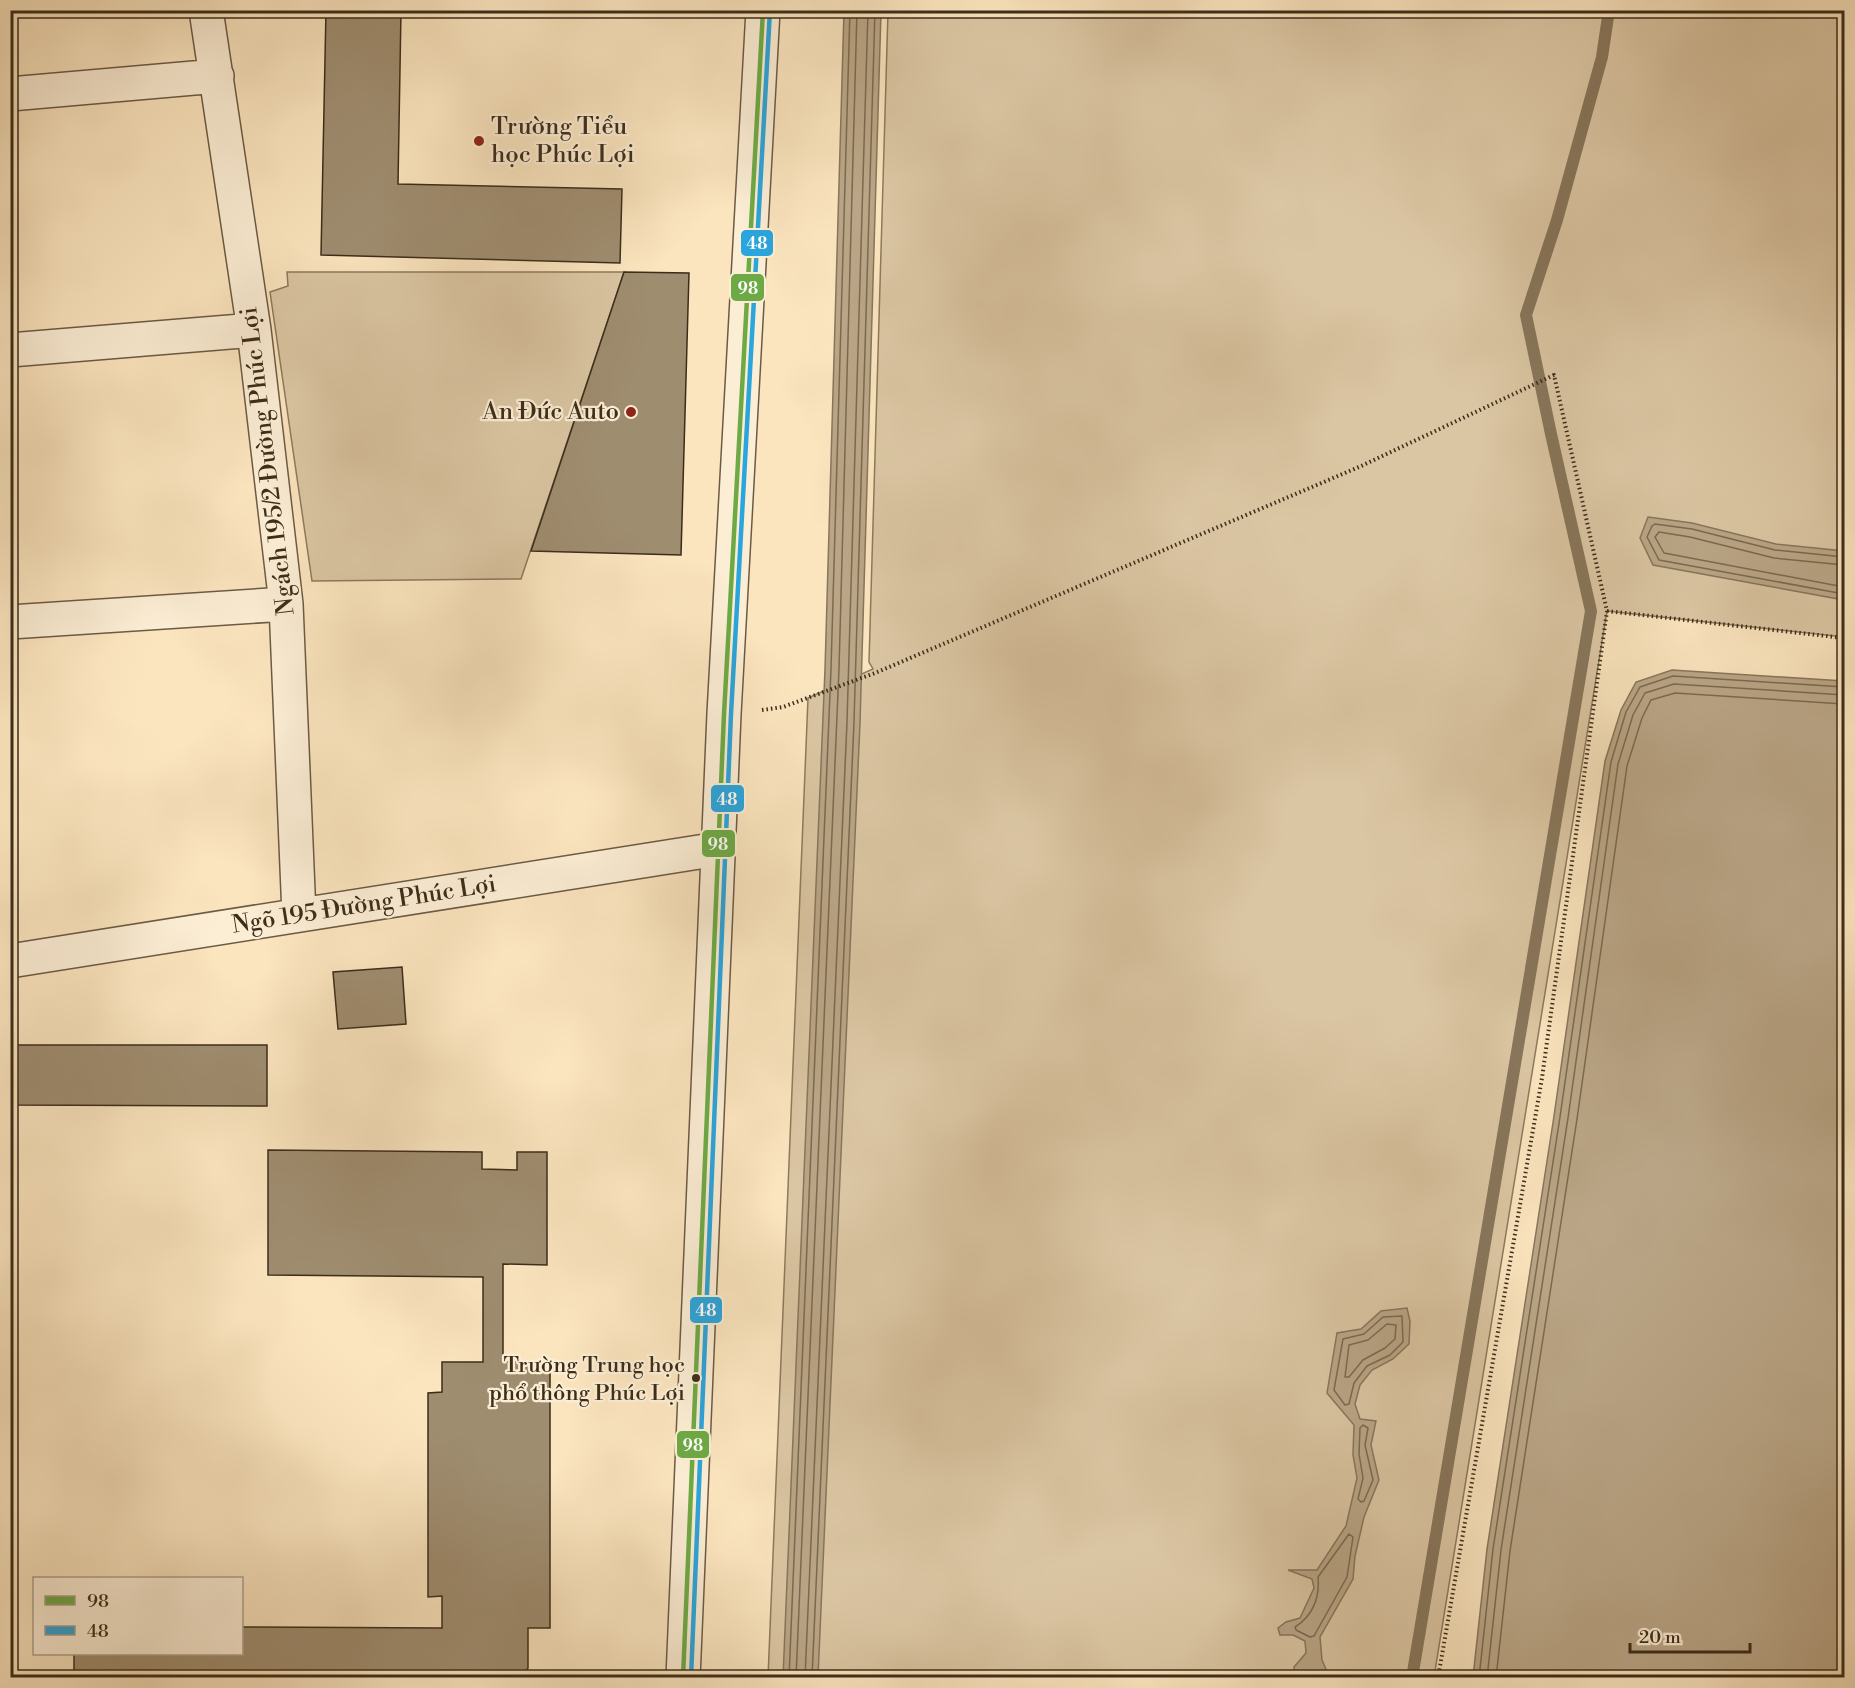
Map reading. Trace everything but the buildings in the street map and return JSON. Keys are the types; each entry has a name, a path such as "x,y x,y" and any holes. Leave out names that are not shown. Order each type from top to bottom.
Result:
{"street":[{"name":"Ngách 195/2 Đường Phúc Lợi","path":"206,10 254,330 286,604 299,915"},
{"path":"683,1677 718,849 763,10"},
{"path":"10,94 217,76"},
{"path":"10,350 254,330"},
{"path":"10,622 286,604"},
{"name":"Ngõ 195 Đường Phúc Lợi","path":"10,961 718,849"}],"path":[{"path":"783,707 875,673 1359,467 1554,375 1607,611 1542,1078 1438,1677"},
{"path":"1607,611 1845,638"}],"shaded area":[{"path":"888,11 1844,11 1844,637 1607,611 1434,1677 768,1678 808,698 873,669 869,662"},
{"path":"287,272 624,272 521,579 312,581 270,292 288,286"}],"water":[{"path":"844,11 881,11 860,723 818,1677 783,1678 825,669"},
{"path":"1648,517 1692,523 1776,544 1844,551 1844,600 1653,565 1640,538"},
{"path":"1672,670 1844,681 1844,1677 1473,1677 1487,1549 1554,1116 1605,761 1621,710 1636,682"},
{"path":"1407,1308 1410,1321 1409,1344 1393,1359 1372,1370 1360,1385 1355,1404 1360,1419 1376,1421 1371,1445 1379,1480 1364,1517 1355,1556 1353,1579 1320,1637 1322,1660 1329,1676 1294,1677 1294,1667 1306,1653 1305,1641 1293,1635 1280,1635 1278,1628 1286,1622 1300,1618 1314,1588 1312,1579 1288,1570 1317,1570 1346,1526 1357,1478 1353,1455 1354,1425 1327,1393 1337,1333 1361,1329 1381,1311"}],"waterway":[{"path":"1412,1678 1591,611 1526,315 1557,220 1602,57 1609,10"}],"transit line":[{"name":"98","path":"683,1678 724,714 763,10"},
{"name":"48","path":"691,1678 731,714 770,10"}],"place":[{"name":"Trường Tiểu học Phúc Lợi","path":"479,141"},
{"name":"An Đức Auto","path":"631,412"},
{"name":"Trường Trung học phổ thông Phúc Lợi","path":"696,1378"}]}
